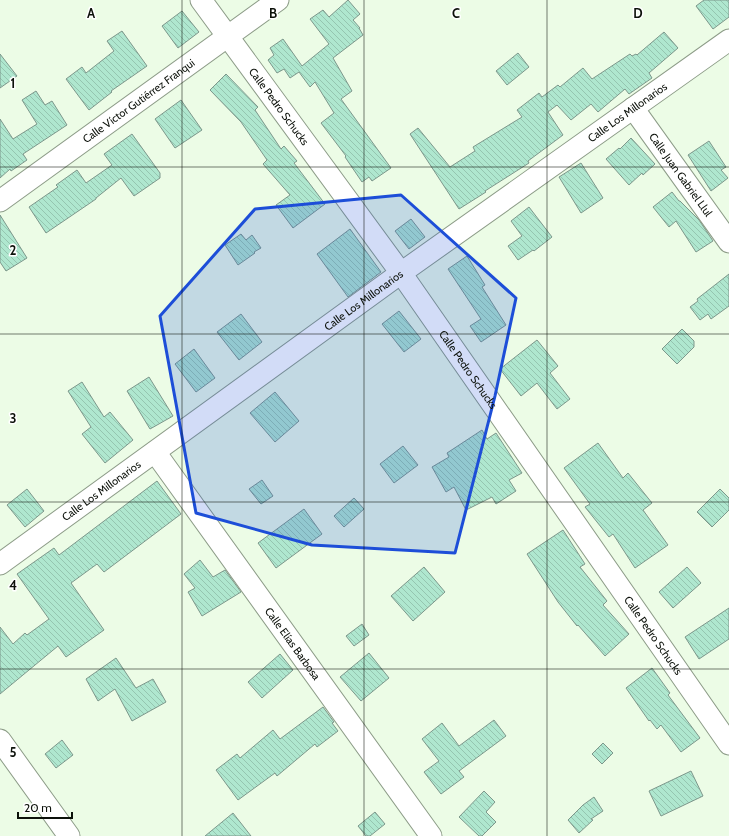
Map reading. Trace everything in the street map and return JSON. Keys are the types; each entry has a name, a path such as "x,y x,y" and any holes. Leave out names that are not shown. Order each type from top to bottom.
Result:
{"street":[{"name":"Calle Pedro Schucks","path":"200,0 401,273 729,744"},
{"name":"Calle Víctor Gutiérrez Franqui","path":"0,201 278,0"},
{"name":"Calle Los Millonarios","path":"0,564 401,273 729,40"},
{"name":"Calle Juan Gabriel Llul","path":"633,108 729,242"},
{"name":"Calle Elías Barbosa","path":"155,452 431,836"},
{"path":"0,740 69,836"}],"highlighted area":[{"path":"401,195 516,298 495,396 455,553 312,545 196,513 160,316 255,209"}],"building":[{"path":"348,0 360,14 353,20 360,28 363,35 333,58 352,91 341,99 391,168 372,181 369,177 362,182 345,157 346,156 321,123 334,113 315,82 310,87 299,72 290,78 284,69 277,73 268,60 274,55 270,48 283,39 302,66 329,44 310,19 323,10 329,17"},
{"path":"704,0 729,0 729,17 713,29 696,6"},
{"path":"182,11 199,32 178,48 162,26"},
{"path":"122,31 147,66 111,91 112,92 89,110 66,79 82,67 86,73 114,51 107,41"},
{"path":"664,32 678,48 649,73 652,78 629,94 625,89 598,112 591,104 571,120 557,105 548,112 563,135 528,161 529,163 459,209 410,134 418,128 450,167 475,151 473,147 522,117 517,110 539,93 542,97 558,85 560,87 583,68 592,79 630,54 632,56 637,55"},
{"path":"518,53 529,67 507,85 496,71"},
{"path":"0,54 17,76 0,88"},
{"path":"226,74 258,107 255,110 281,149 284,146 297,161 294,163 325,204 293,228 276,205 290,195 263,164 267,160 241,122 210,90"},
{"path":"36,91 45,105 52,101 67,125 23,154 27,160 11,171 10,169 0,178 0,119 13,139 37,124 22,100"},
{"path":"181,100 202,130 175,148 155,119"},
{"path":"132,134 160,173 160,178 134,196 121,178 96,199 46,233 29,207 58,187 56,185 77,170 86,183 112,165 104,154"},
{"path":"631,138 655,164 629,185 606,159 619,148 620,149"},
{"path":"709,141 726,167 721,170 728,178 711,191 688,155"},
{"path":"581,163 603,198 581,213 559,177"},
{"path":"672,192 679,201 699,220 713,241 696,252 676,221 669,227 653,207"},
{"path":"529,207 552,237 534,251 533,250 518,260 508,246 522,236 511,221"},
{"path":"0,215 27,258 6,271 0,262"},
{"path":"411,219 425,237 409,249 395,231"},
{"path":"350,229 381,272 348,297 317,254"},
{"path":"241,234 246,240 252,235 261,248 238,265 225,245"},
{"path":"467,256 485,285 482,287 506,325 481,342 470,326 481,319 448,269"},
{"path":"729,274 729,306 711,319 708,314 700,320 690,307 698,301 697,299"},
{"path":"399,311 421,339 404,352 382,324"},
{"path":"241,314 262,342 239,360 217,332"},
{"path":"682,329 694,341 694,347 677,364 662,349"},
{"path":"537,340 558,366 550,373 570,399 557,409 537,383 521,396 500,369"},
{"path":"194,349 215,378 196,392 175,364"},
{"path":"149,377 173,416 150,429 127,391"},
{"path":"82,382 104,417 110,412 133,440 105,463 82,434 91,427 68,391"},
{"path":"275,392 299,421 275,442 250,413"},
{"path":"482,430 487,439 496,433 522,473 509,480 516,491 496,504 492,497 466,510 454,487 446,492 432,467 449,457 447,453"},
{"path":"598,443 623,478 628,473 652,503 643,510 668,545 635,568 613,534 609,537 585,507 590,504 564,468"},
{"path":"403,446 418,465 394,483 380,464"},
{"path":"262,480 273,496 261,504 249,489"},
{"path":"157,481 181,514 104,572 97,564 71,583 104,630 66,657 58,646 0,694 0,627 13,644 25,633 27,635 49,619 17,574 54,548 59,555"},
{"path":"27,489 44,511 25,527 7,505"},
{"path":"720,489 729,498 729,510 712,527 697,512"},
{"path":"354,498 364,509 344,527 334,516"},
{"path":"304,509 322,534 276,568 258,543"},
{"path":"563,530 585,564 580,567 607,601 603,605 629,634 605,656 578,625 577,626 558,602 527,554"},
{"path":"200,560 213,577 225,570 241,592 202,616 188,592 195,588 184,574"},
{"path":"424,567 445,592 413,621 391,596"},
{"path":"687,567 701,583 673,608 659,592"},
{"path":"729,608 729,639 699,659 685,637"},
{"path":"362,624 369,635 354,646 346,636"},
{"path":"369,653 389,678 361,701 340,677"},
{"path":"280,654 293,670 262,698 248,682"},
{"path":"116,658 136,688 153,679 166,702 132,721 115,689 98,701 86,679"},
{"path":"652,668 670,693 668,695 700,738 681,752 661,725 657,729 650,720 649,721 626,688"},
{"path":"323,707 334,722 332,723 338,731 317,747 315,744 277,776 275,773 238,800 216,770 237,754 240,758 273,730 280,739"},
{"path":"494,720 506,736 459,771 464,777 441,794 424,772 439,761 422,739 442,723 459,746"},
{"path":"62,740 73,755 56,768 45,754"},
{"path":"603,743 613,753 602,764 592,754"},
{"path":"691,771 703,796 661,816 649,791"},
{"path":"484,791 495,802 486,812 496,822 482,836 479,836 459,817"},
{"path":"594,797 603,811 591,819 593,820 579,833 568,820 583,805"},
{"path":"375,812 385,824 370,836 366,836 358,826"},
{"path":"233,813 251,836 205,836"}]}
